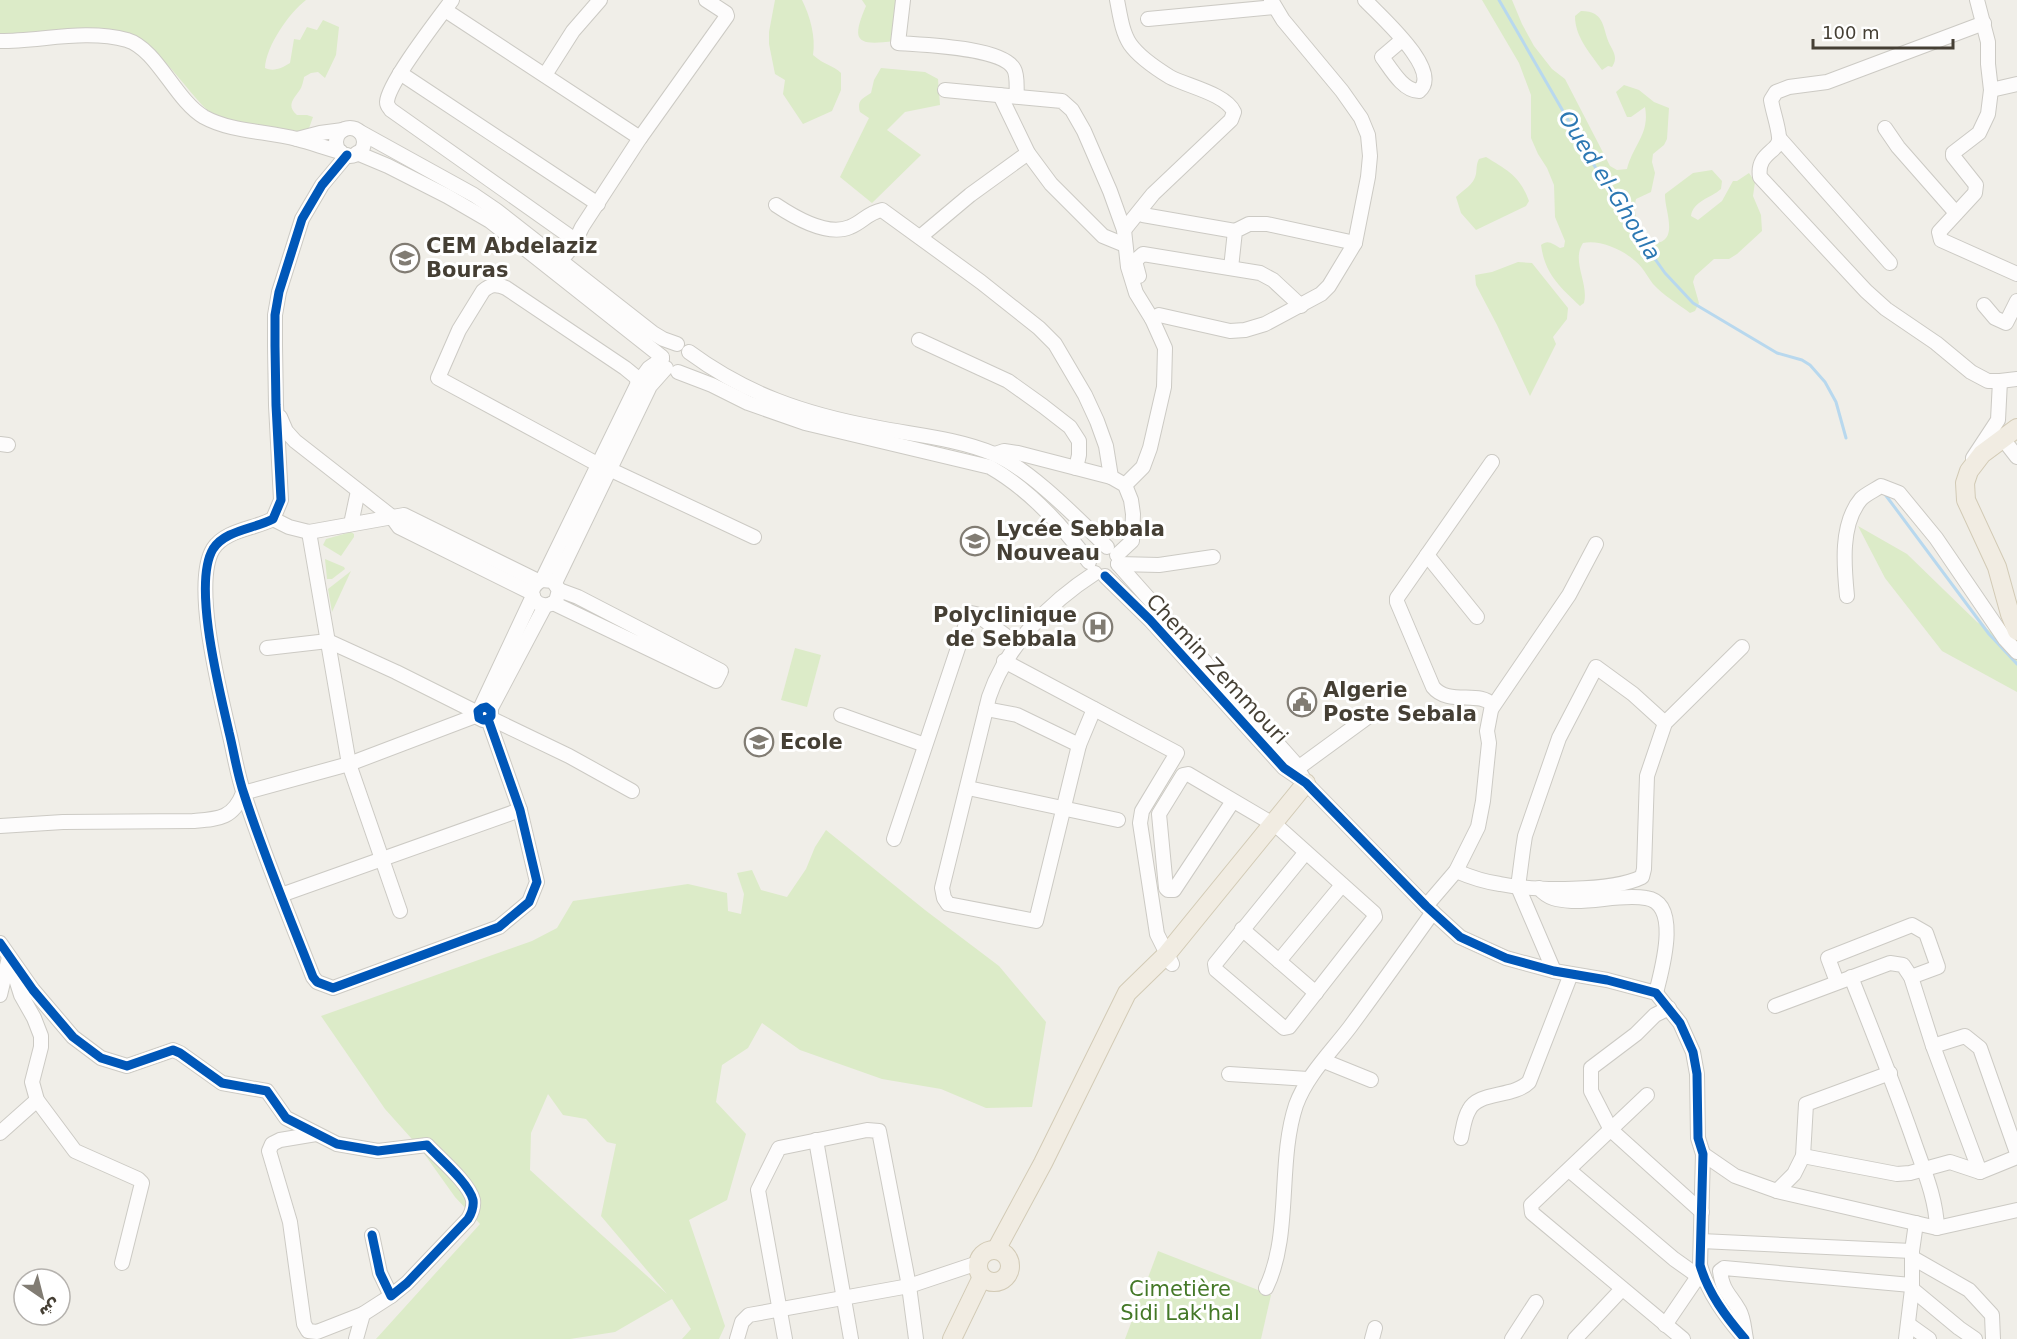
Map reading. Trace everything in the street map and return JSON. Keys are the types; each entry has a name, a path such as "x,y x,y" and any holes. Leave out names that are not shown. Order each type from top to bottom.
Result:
{"main road":[{"path":"2010,433 1982,454 1969,471 1965,483 1966,500 1997,567 2017,631"},
{"path":"1000,1252 1134,998 1169,960 1275,825 1305,780"},
{"path":"960,1339 983,1274 982,1256 988,1251 1000,1252 1009,1259 1008,1274 1003,1279 997,1282 983,1274"},
{"path":"952,1339 983,1274"}],"street":[{"path":"545,75 573,31 600,0"},
{"path":"562,260 640,138 727,16 706,0"},
{"path":"903,0 898,44 975,50 1005,61 1012,66 1016,74 1017,96"},
{"path":"1117,0 1126,36 1140,55 1168,76 1218,97 1234,112 1231,120 1154,194 1124,230"},
{"path":"1365,0 1402,40"},
{"path":"1977,0 1988,42 1991,90 1988,114 1979,133 1953,153 1976,185 1975,193 1939,232 1941,240 2017,274"},
{"path":"945,90 1062,101 1072,110 1084,131 1110,191 1124,230 1128,267 1136,293 1156,317 1230,331 1245,330 1265,324 1321,294 1329,286 1349,255 1354,243 1368,177 1370,156 1368,135 1361,118 1342,91 1272,3 1148,19"},
{"path":"575,240 391,110 387,105 388,99 400,73 448,5 545,75 640,138"},
{"path":"1890,263 1780,139 1771,100 1776,92 1789,87 1827,82 1984,23"},
{"name":"Chemin Zemmouri","path":"0,41 100,34 130,41 150,57 187,104 202,116 220,124 297,139 398,171 469,208 490,221 667,364 748,403 805,423 990,467 1006,476 1032,497 1066,531 1096,570 1150,620 1284,768 1305,780"},
{"path":"400,73 598,204"},
{"path":"1991,90 2017,84"},
{"path":"1000,95 1028,153 1051,184 1103,236 1125,245"},
{"path":"348,154 338,148 337,138 343,130 352,128 360,132 364,141 361,150 348,154 322,185 302,219 279,292 275,315 276,405 281,500 273,519 221,539 212,550 205,600 212,659 243,792 281,895 317,982 333,988 500,927 526,906 537,882 519,810 484,714"},
{"path":"1885,128 1898,147 1956,213"},
{"name":"Chemin Zemmouri","path":"297,139 343,130"},
{"name":"Chemin Zemmouri","path":"360,132 474,195 562,260 653,333 683,348 717,372 752,391 787,406 871,427 966,445 995,454 1014,465 1040,486 1114,556 1305,780"},
{"path":"1780,139 1758,167 1760,177 1866,291 1886,309 1936,343 1971,372 1988,381 2017,379"},
{"path":"920,237 970,195 1028,153"},
{"path":"776,205 791,215 826,229 841,230 851,227 871,212 882,210 1012,306 1055,344 1085,395 1106,446 1111,477"},
{"path":"1143,215 1236,231 1249,224 1267,224 1354,243"},
{"path":"1231,268 1236,231"},
{"path":"1125,485 1143,466 1150,448 1164,387 1165,348 1156,317 1136,267 1136,261 1140,255 1147,254 1266,275 1301,306"},
{"path":"638,383 636,377 625,368 506,288 497,285 488,286 483,291 459,330 438,378 605,466 754,537"},
{"path":"1984,305 1995,318 2006,323 2017,300"},
{"path":"920,340 1008,381 1061,420 1070,428 1078,441 1079,455 1076,468"},
{"path":"243,792 349,764 484,714 605,466 638,383 649,368 667,364 689,365 683,348 667,347 667,364 650,386 605,466"},
{"path":"1969,471 1981,444 1998,420 2000,381"},
{"path":"276,405 286,431 295,441 391,516 399,528 545,592 716,681 721,671 578,597 545,592"},
{"path":"2010,433 2017,457"},
{"path":"995,454 1004,451 1018,453 1111,477 1125,485 1131,500 1133,536 1130,544 1114,556 1113,573 1096,570 1074,587 1017,644 995,678 942,888 948,904 1036,921 1079,745 1094,709"},
{"path":"1266,1288 1277,1258 1287,1150 1296,1106 1308,1079 1324,1061 1456,871 1478,827 1483,801 1491,702 1448,697 1432,687 1397,602 1399,595 1426,555 1492,462"},
{"path":"1847,596 1845,572 1849,521 1862,499 1881,486 1899,493 1914,511 1936,538 2005,639 2017,652"},
{"path":"351,524 358,491"},
{"path":"273,519 289,527 309,532 391,516"},
{"path":"309,532 349,764 400,911"},
{"path":"1492,708 1569,595 1596,544"},
{"path":"1096,570 1094,550 1159,565 1213,557"},
{"path":"1426,555 1477,617"},
{"path":"894,840 969,615 976,614 1017,644"},
{"path":"267,648 328,641 484,714 632,790"},
{"path":"1456,871 1487,882 1539,888 1608,886 1642,877 1644,874 1647,776 1665,723 1742,648"},
{"path":"1004,661 1177,753 1142,811 1140,823 1157,934 1169,960"},
{"path":"1554,971 1518,887 1525,836 1559,738 1594,669 1598,667 1665,723"},
{"path":"986,709 1017,715 1079,745"},
{"path":"841,716 925,745"},
{"path":"1369,716 1305,780 1430,909 1460,937 1506,958 1656,993 1680,1023 1693,1052 1697,1074 1698,1138 1703,1154 1701,1279 1671,1333 1532,1214 1531,1205 1647,1095"},
{"path":"1233,801 1174,890 1168,890 1158,814 1183,775 1188,774 1275,825 1306,852 1374,914 1375,917 1289,1027 1284,1028 1216,970 1215,964 1306,852"},
{"path":"968,788 1118,820"},
{"path":"0,826 63,822 213,820 230,814 239,804 243,792"},
{"path":"281,895 519,810"},
{"path":"1279,961 1342,885"},
{"path":"1539,888 1546,896 1561,900 1646,898 1658,904 1665,918 1667,944 1656,993"},
{"path":"1837,982 1828,958 1912,925 1926,933 1938,967 1911,977"},
{"path":"1242,929 1316,993"},
{"path":"0,943 33,990 73,1037 101,1058 127,1066 172,1050 180,1053 222,1083 267,1091 286,1118 337,1144 378,1151 427,1145 466,1187 473,1201 472,1213 407,1283 363,1314 317,1332 308,1331 304,1324 290,1222 269,1151 272,1144 280,1140 316,1134"},
{"path":"0,995 9,957"},
{"path":"9,957 21,996 41,1036 41,1047 32,1082 37,1100 75,1151 138,1179 142,1183 122,1263"},
{"path":"1775,1006 1895,962 1903,965 1911,977 1933,1046 1980,1172"},
{"path":"1461,1138 1467,1113 1473,1104 1479,1100 1516,1091 1529,1082 1571,974"},
{"path":"1851,977 1890,1074 1924,1169 1936,1208 1937,1228"},
{"path":"1669,1008 1654,1016 1636,1034 1591,1068 1592,1091 1611,1130 1702,1212"},
{"path":"1933,1046 1965,1036 1980,1048 2017,1153"},
{"path":"1324,1061 1371,1080"},
{"path":"1229,1074 1308,1079"},
{"path":"1777,1191 1794,1174 1803,1156 1806,1104 1890,1074"},
{"path":"0,1133 37,1100"},
{"path":"785,1339 758,1190 779,1148 867,1130 879,1131 909,1286 916,1339"},
{"path":"816,1140 851,1339"},
{"path":"1703,1154 1735,1176 1777,1191 1937,1228 2017,1210"},
{"path":"1803,1156 1897,1174 1950,1162 1980,1172 2017,1157"},
{"path":"1569,1170 1701,1279 1726,1317 1745,1339"},
{"path":"1906,1339 1916,1223"},
{"path":"372,1235 380,1273 391,1296"},
{"path":"1701,1241 1912,1255 1969,1290 1992,1315 1993,1339"},
{"path":"1745,1339 1739,1311 1722,1285 1720,1271 1724,1268 1911,1287 1959,1328 1976,1339"},
{"path":"737,1339 742,1322 749,1315 983,1274"},
{"path":"1575,1339 1622,1289"},
{"path":"1512,1339 1536,1302"},
{"path":"356,1339 363,1314"},
{"path":"1908,1324 1929,1339"}],"green space":[{"path":"0,0 306,0 293,13 274,40 266,59 265,68 278,69 290,63 294,39 300,40 307,27 317,30 323,20 339,27 336,55 325,78 318,72 304,77 301,88 292,101 293,111 297,115 313,117 308,131 270,128 228,119 207,110 154,51 128,35 113,30 0,35"},
{"path":"775,0 802,0 812,27 813,55 841,73 841,90 832,111 803,124 783,94 785,80 775,74 769,32"},
{"path":"862,0 898,0 894,41 871,43 860,38 859,27 866,6"},
{"path":"1482,0 1512,0 1534,46 1552,69 1565,79 1610,166 1617,170 1627,169 1643,132 1646,116 1645,107 1631,117 1627,117 1616,92 1624,85 1639,90 1654,102 1669,108 1667,139 1664,145 1653,154 1652,162 1655,173 1651,192 1636,199 1635,206 1639,224 1655,243 1663,241 1669,231 1665,194 1693,173 1712,170 1722,181 1721,189 1699,203 1692,211 1691,216 1698,220 1722,201 1733,181 1749,173 1755,182 1753,196 1761,215 1762,231 1737,254 1729,259 1714,259 1695,276 1693,282 1699,303 1695,311 1690,313 1661,292 1631,257 1616,248 1599,243 1583,243 1580,250 1579,265 1585,295 1584,303 1580,306 1554,279 1546,264 1541,245 1548,242 1560,248 1564,247 1565,241 1555,217 1554,185 1531,138 1531,95 1519,63"},
{"path":"1581,11 1595,14 1602,22 1615,56 1612,67 1608,66 1602,70 1584,44 1575,16"},
{"path":"881,68 925,72 938,79 940,105 905,112 887,130 921,155 872,203 840,177 869,118 860,112 860,102 871,93 874,80"},
{"path":"1486,157 1517,180 1529,201 1526,206 1476,230 1461,213 1456,197 1473,181 1479,159"},
{"path":"1518,262 1532,263 1568,308 1567,319 1553,337 1556,344 1530,396 1476,285 1475,275 1492,272"},
{"path":"1858,526 1907,554 1977,622 2017,650 2017,692 1942,651 1885,578"},
{"path":"351,532 354,537 341,556 323,545 326,539"},
{"path":"325,559 345,569 332,579 327,579"},
{"path":"351,571 332,612 328,589"},
{"path":"795,648 821,655 807,707 781,700"},
{"path":"826,830 999,966 1046,1022 1032,1107 986,1108 941,1089 882,1079 800,1050 762,1023 748,1048 722,1065 716,1102 746,1134 727,1200 689,1220 725,1326 719,1339 682,1339 691,1329 672,1299 615,1332 570,1339 376,1339 480,1224 455,1197 420,1148 385,1109 321,1016 532,941 557,928 573,901 688,884 727,893 728,911 741,914 744,894 737,873 752,870 761,890 787,897 806,869 815,847","holes":["548,1094 563,1115 586,1119 607,1142 616,1144 601,1216 667,1294 530,1170 531,1133"]},
{"name":"Cimetière Sidi Lak'hal","path":"1158,1251 1271,1295 1261,1339 1125,1339"}],"waterway":[{"name":"Oued el-Ghoula","path":"1499,0 1620,210 1665,273 1693,303 1777,353 1802,360 1810,365 1825,382 1836,402 1846,438"},
{"name":"Oued el-Ghoula","path":"1884,493 1989,634 2017,664"}],"cycle path":[{"path":"347,155 322,185 302,219 279,292 275,315 275,346 281,500 273,519 232,534 218,543 207,565 205,587 206,612 214,666 237,771 277,886 317,982 333,988 499,927 529,902 537,882 520,810 488,719 491,711 486,707 478,711 479,718 488,719"},
{"path":"1105,576 1150,620 1284,768 1306,783 1426,906 1460,937 1506,958 1656,993 1680,1023 1693,1052 1697,1074 1698,1138 1703,1154 1700,1265 1718,1304 1745,1339"},
{"path":"0,943 33,990 73,1037 101,1058 127,1066 173,1050 222,1083 267,1091 286,1118 337,1144 378,1151 427,1145 466,1186 473,1200 468,1219 407,1283 391,1296 380,1273 372,1235"}],"place":[{"name":"CEM Abdelaziz Bouras","path":"405,258"},
{"name":"Lycée Sebbala Nouveau","path":"975,541"},
{"name":"Polyclinique de Sebbala","path":"1098,627"},
{"name":"Algerie Poste Sebala","path":"1302,702"},
{"name":"Ecole","path":"759,742"}]}
